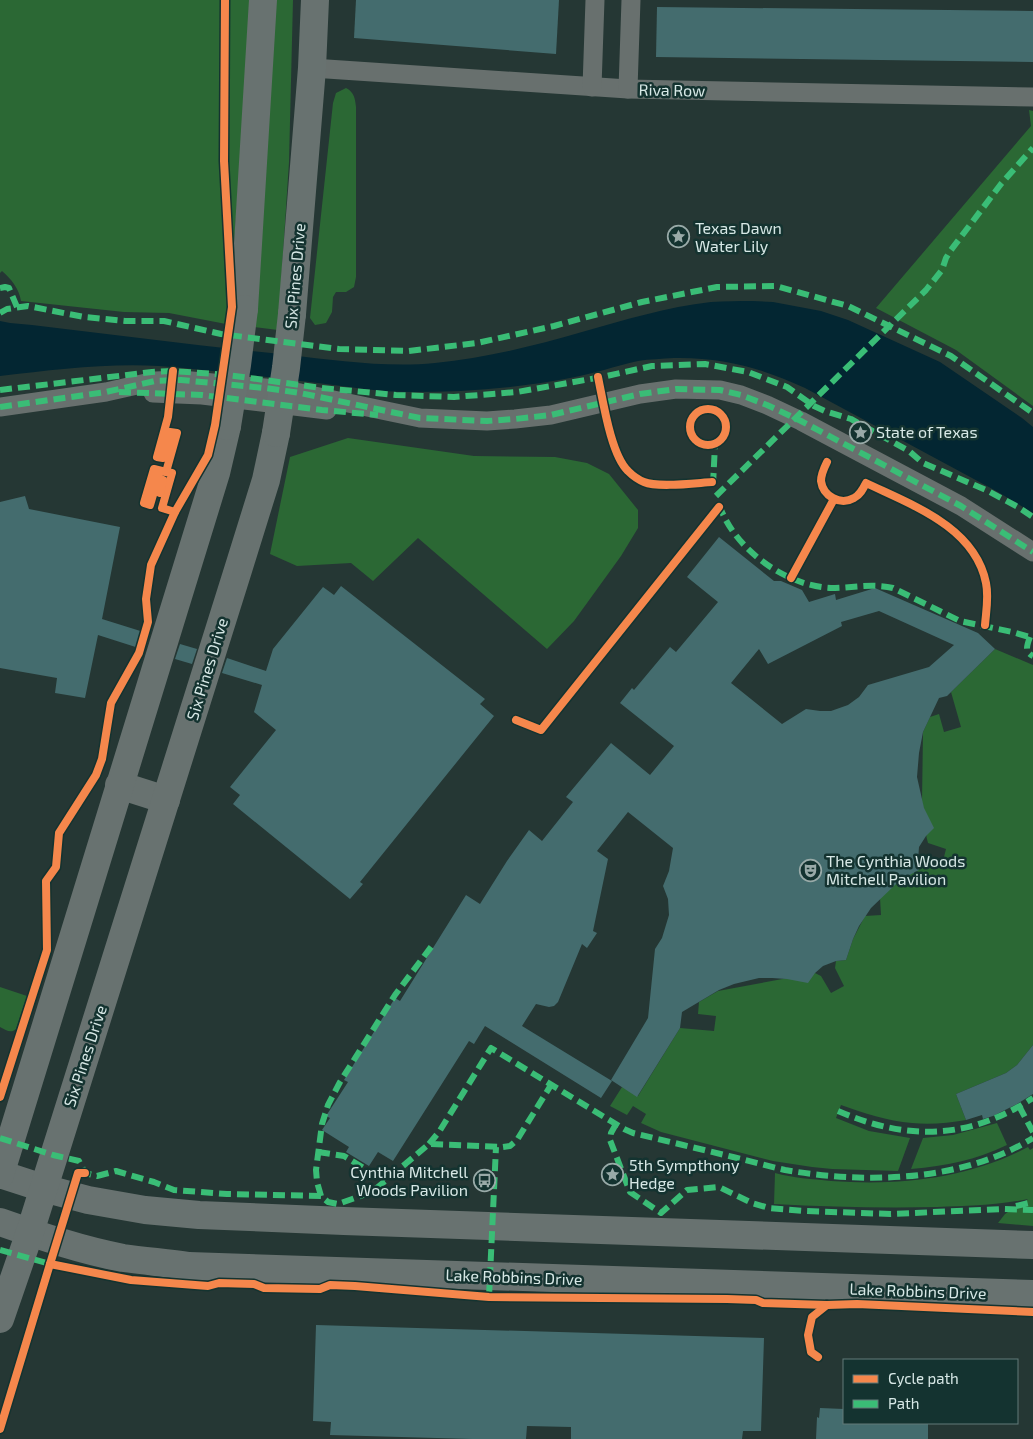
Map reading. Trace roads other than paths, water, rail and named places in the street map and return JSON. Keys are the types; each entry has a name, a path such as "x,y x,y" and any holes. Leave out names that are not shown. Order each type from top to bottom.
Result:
{"street":[{"path":"263,0 244,309 227,426 216,473 119,785 82,914 0,1174 88,1200 145,1210 230,1217 1033,1245"},
{"name":"Six Pines Drive","path":"0,1319 30,1232 266,480 276,433 292,314 312,68 315,0"},
{"path":"592,88 596,0"},
{"path":"628,89 631,0"},
{"name":"Riva Row","path":"312,68 592,88 1033,97"},
{"path":"0,407 106,392 155,381 181,380 300,393 420,418 487,421 535,418 649,393 676,389 720,390 742,395 801,421 962,506 1033,552"},
{"path":"119,785 166,800"},
{"name":"Lake Robbins Drive","path":"0,1222 123,1258 189,1266 1033,1294"}],"water":[{"path":"711,302 773,302 821,311 848,320 940,362 1022,418 1033,427 1033,513 998,492 805,388 757,369 709,359 674,358 638,361 579,376 531,384 491,389 431,392 376,390 139,365 60,369 0,376 0,321 224,348 398,365 454,361 509,351 678,307"}],"place":[{"name":"Texas Dawn Water Lily","path":"679,237"},
{"name":"State of Texas","path":"860,432"},
{"name":"The Cynthia Woods Mitchell Pavilion","path":"810,870"},
{"name":"5th Sympthony Hedge","path":"613,1174"},
{"name":"Cynthia Mitchell Woods Pavilion","path":"484,1181"}]}
